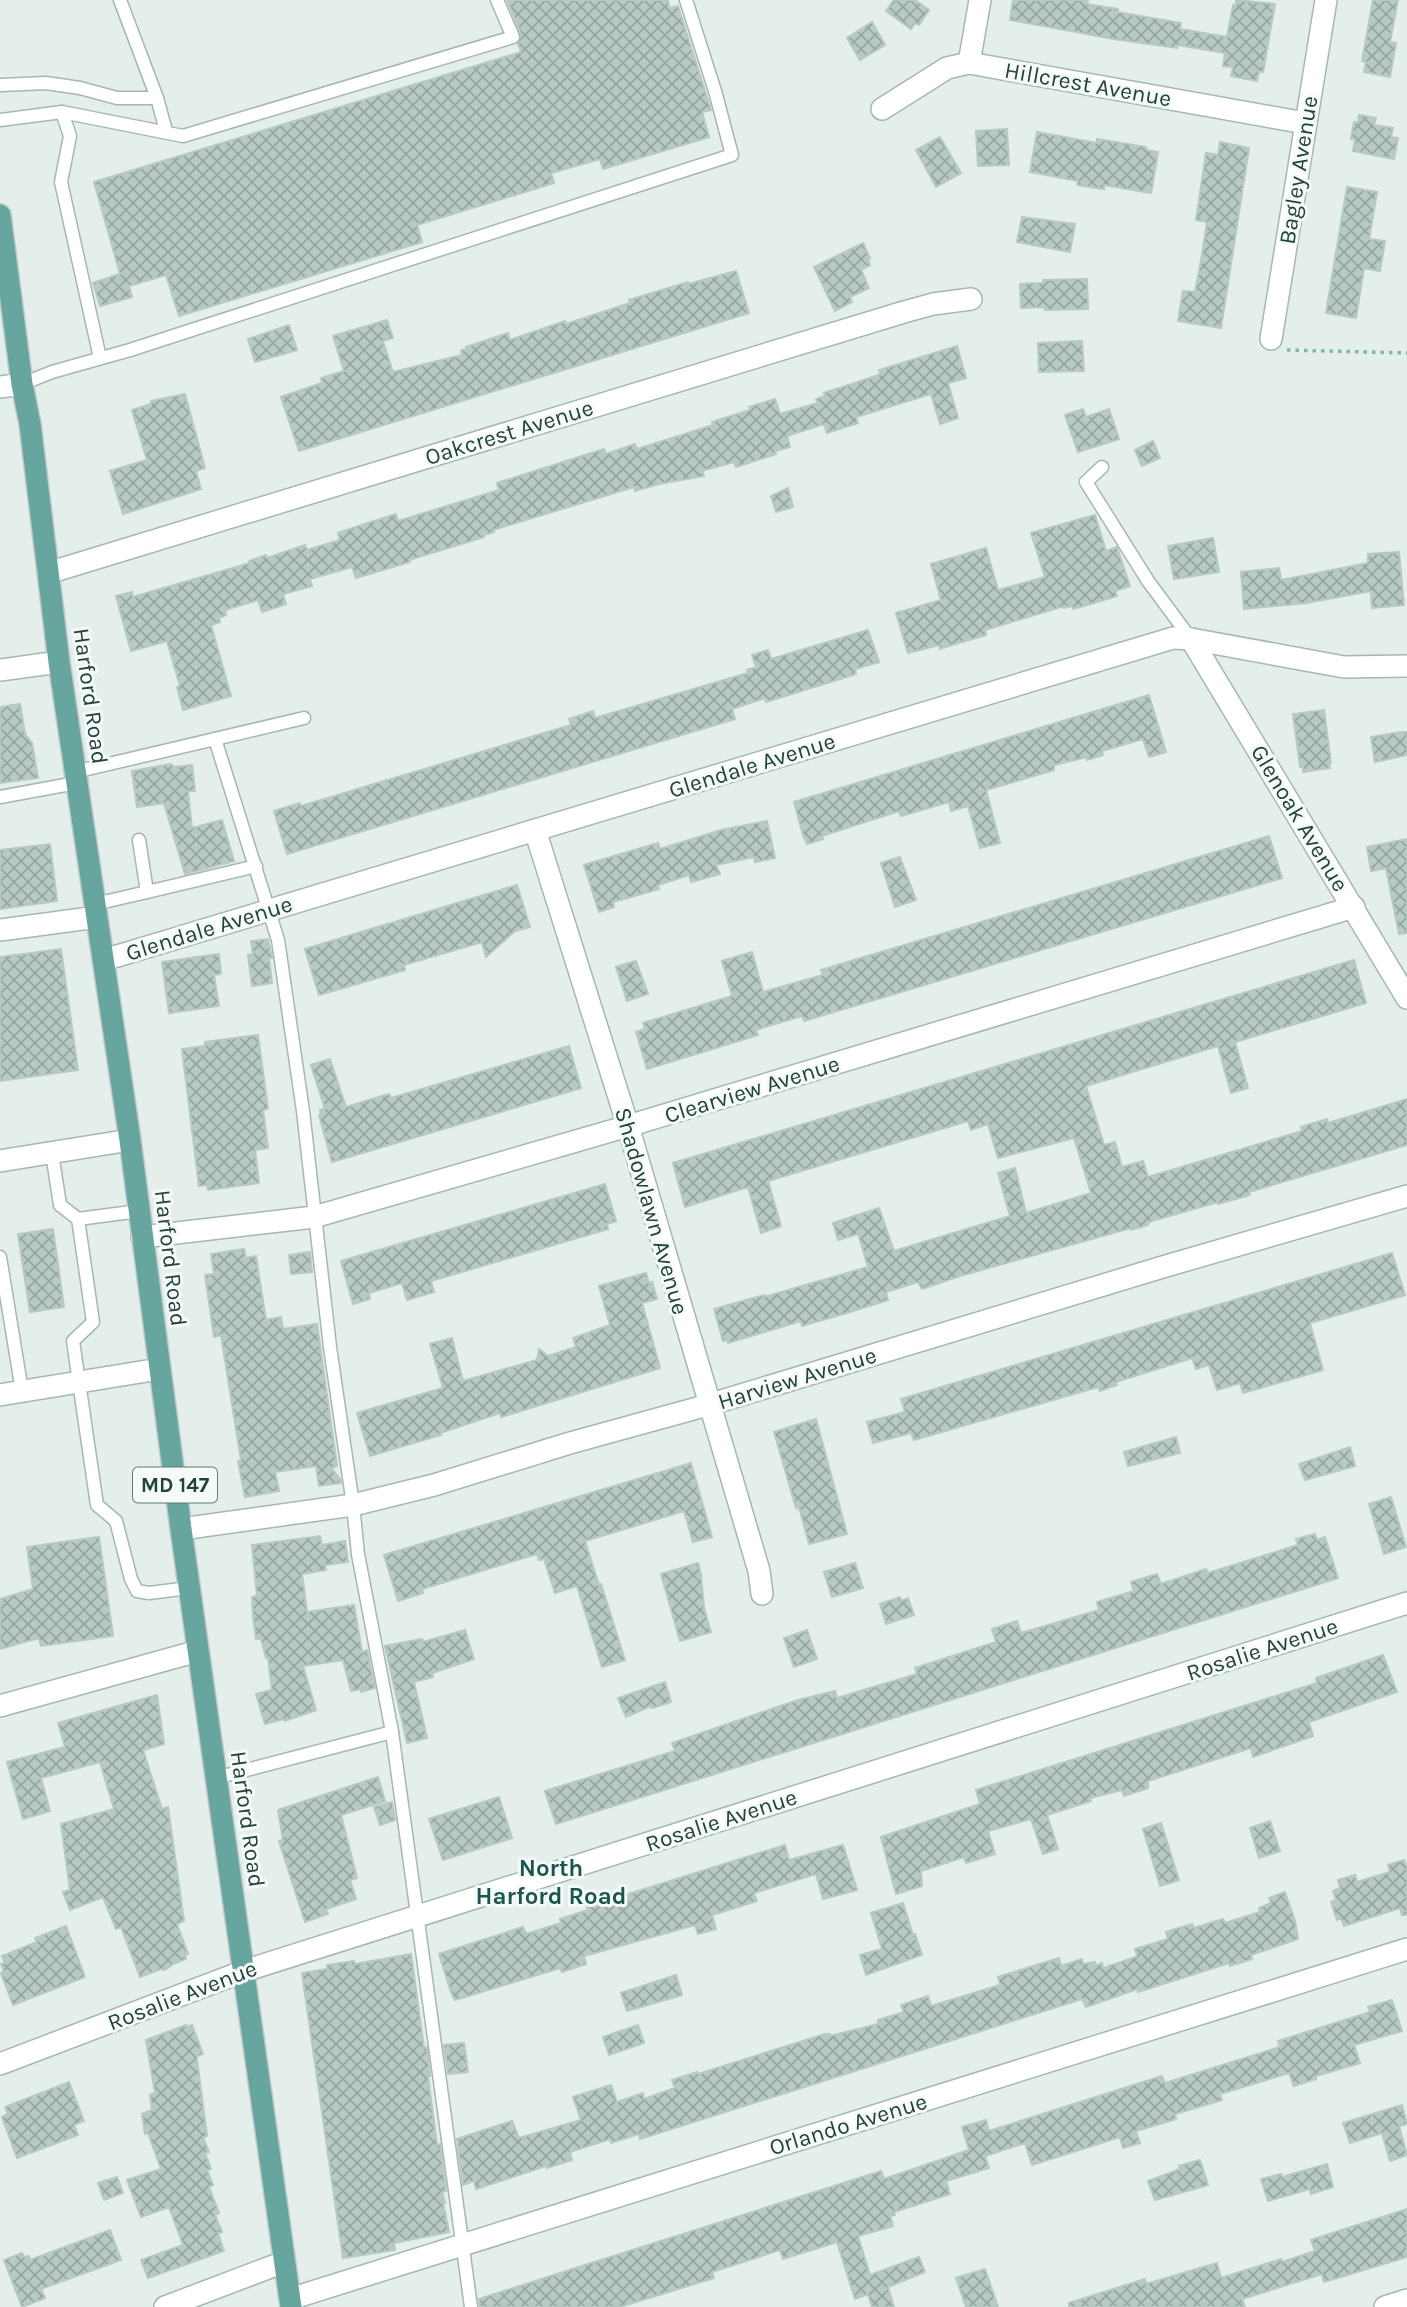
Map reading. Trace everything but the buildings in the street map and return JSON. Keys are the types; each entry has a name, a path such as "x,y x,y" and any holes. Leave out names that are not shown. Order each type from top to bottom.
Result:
{"main road":[{"name":"Harford Road","path":"0,215 22,384 30,424 75,778 130,1140 189,1588 290,2303"}],"street":[{"path":"969,63 980,0"},
{"name":"Bagley Avenue","path":"1271,339 1326,0"},
{"name":"Hillcrest Avenue","path":"882,109 947,68 969,63 1306,123"},
{"name":"Oakcrest Avenue","path":"48,573 904,312 933,304 971,299"},
{"path":"0,387 22,384"},
{"name":"Glendale Avenue","path":"104,960 1172,638 1191,639 1344,667 1407,666"},
{"name":"Glenoak Avenue","path":"1191,639 1407,998"},
{"path":"0,670 59,662"},
{"name":"Shadowlawn Avenue","path":"535,830 628,1126 759,1571 762,1594"},
{"name":"Clearview Avenue","path":"142,1237 314,1217 628,1126 1354,907"},
{"path":"0,930 96,911"},
{"path":"0,1161 130,1140"},
{"name":"Harview Avenue","path":"181,1529 353,1505 434,1485 1407,1196"},
{"path":"0,1395 159,1369"},
{"name":"Rosalie Avenue","path":"0,2064 244,1970 1407,1603"},
{"path":"0,1706 198,1651"},
{"name":"Orlando Avenue","path":"290,2303 461,2245 1407,1949"},
{"path":"165,2307 284,2262"},
{"path":"1385,2307 1407,2300"}],"lane":[{"path":"120,0 157,98 166,131"},
{"path":"0,120 62,112 183,136 513,37 497,0"},
{"path":"22,384 52,372 732,155 686,0"},
{"path":"0,85 46,83 80,88 117,98 157,98"},
{"path":"62,112 70,136 61,182 100,358"},
{"path":"1102,467 1086,482 1147,581 1191,639"},
{"path":"0,797 304,718"},
{"path":"215,739 278,940 303,1111 330,1347 360,1567 392,1732 471,2307"},
{"path":"139,840 147,892"},
{"path":"96,911 147,892 256,866"},
{"path":"52,1153 60,1205 78,1219 93,1322 73,1341 97,1505 116,1521 131,1579 138,1591 149,1593 189,1588"},
{"path":"78,1219 139,1211"},
{"path":"0,1257 22,1391"},
{"path":"216,1778 392,1732"}],"path":[{"path":"1271,339 1283,350 1407,353"}],"district":[{"name":"North Harford Road","path":"551,1882"}]}
